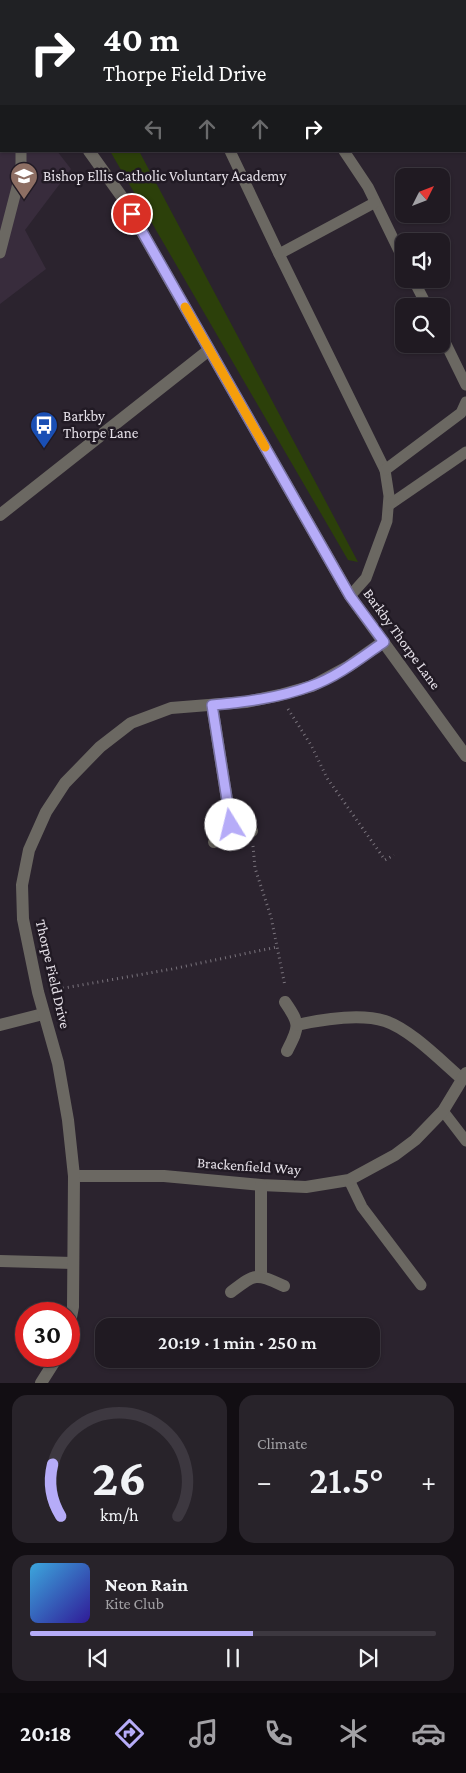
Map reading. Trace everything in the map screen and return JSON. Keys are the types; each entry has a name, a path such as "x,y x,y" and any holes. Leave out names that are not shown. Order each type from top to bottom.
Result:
{"street":[{"name":"Barkby Thorpe Lane","path":"90,152 122,197 350,596 466,756"},
{"path":"0,514 210,350"},
{"name":"Thorpe Field Drive","path":"73,1302 74,1176 68,1120 58,1063 43,1014 23,919 22,885 29,850 46,812 65,783 100,747 131,723 171,708 246,702 312,686 349,666 384,642"},
{"path":"212,705 231,825"},
{"path":"214,842 231,825 239,825 252,831"},
{"path":"285,1002 295,1016 297,1025 296,1033 287,1051"},
{"path":"0,1025 43,1014"},
{"path":"297,1025 325,1019 366,1018 385,1021 405,1031 464,1076"},
{"name":"Brackenfield Way","path":"74,1176 164,1176 261,1186 306,1187 349,1180 396,1155 415,1140 443,1111 464,1076"},
{"path":"261,1186 261,1276"},
{"path":"0,1262 73,1263"},
{"path":"231,1292 246,1281 261,1276 284,1286"},
{"path":"41,1383 51,1367"}],"lane":[{"path":"0,253 21,172 21,152"},
{"path":"230,152 385,470 389,505 387,521 366,578 350,596"},
{"path":"345,152 368,187 395,244"},
{"path":"279,254 374,203"},
{"path":"450,352 466,385"},
{"path":"385,470 461,413 466,402"},
{"path":"389,505 466,452"},
{"path":"443,1111 466,1141"},
{"path":"349,1180 362,1207 421,1286"}],"path":[{"path":"280,695 311,744 327,778 385,860 394,855"},
{"path":"252,831 255,868 272,917 285,987 285,1002"},
{"path":"38,992 172,969 277,946"}],"shaded area":[{"name":"Bishop Ellis Catholic Voluntary Academy","path":"0,152 58,152 71,169 25,230 46,269 0,304"}],"green space":[{"path":"111,152 140,152 358,562 348,560"}],"slow traffic":[{"path":"185,307 265,447"}],"place":[{"name":"Bishop Ellis Catholic Voluntary Academy","path":"24,200"},
{"name":"Barkby Thorpe Lane","path":"44,449"}],"route":[{"path":"132,214 350,596 384,642 349,666 312,686 246,702 212,705 231,825"}]}
